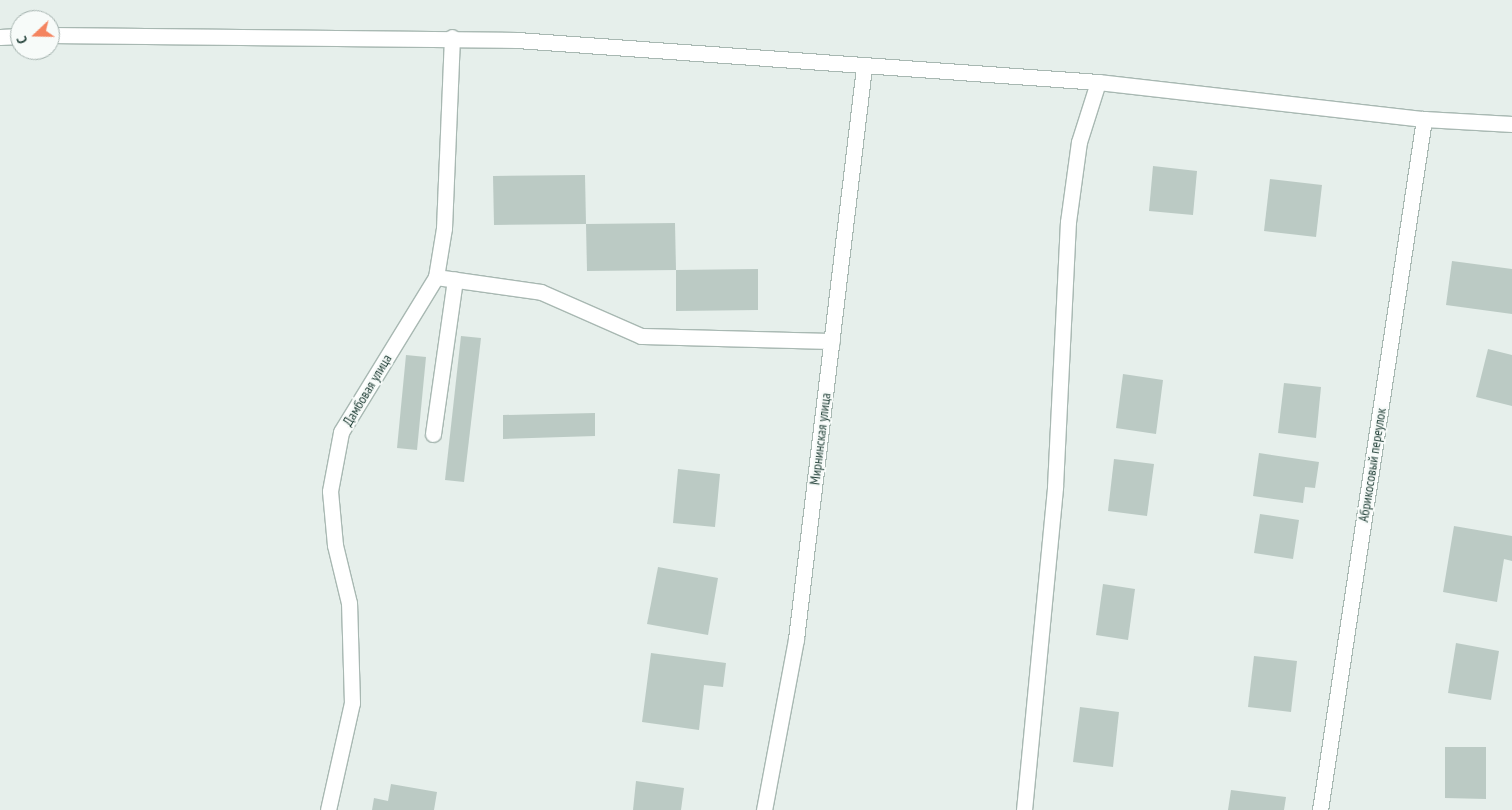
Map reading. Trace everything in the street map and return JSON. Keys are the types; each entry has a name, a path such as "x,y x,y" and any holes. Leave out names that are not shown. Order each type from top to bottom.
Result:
{"street":[{"path":"60,35 452,38 1098,82 1424,119 1512,124"},
{"name":"Дамбовая улица","path":"328,810 352,703 348,603 335,545 330,490 341,432 436,277 444,228 452,38"},
{"name":"Мирнинская улица","path":"764,810 796,639 864,67"},
{"path":"1024,810 1055,487 1068,222 1079,142 1098,82"},
{"name":"Абрикосовый переулок","path":"1320,810 1424,119"},
{"path":"436,277 541,292 641,336 832,341"},
{"path":"434,434 456,280"}],"building":[{"path":"1153,166 1197,171 1193,215 1149,211"},
{"path":"585,175 586,224 494,225 493,176"},
{"path":"1270,179 1322,185 1316,237 1264,231"},
{"path":"675,223 676,270 587,271 586,224"},
{"path":"1452,261 1512,269 1512,314 1446,305"},
{"path":"758,269 758,310 676,311 676,270"},
{"path":"461,336 481,338 464,482 445,480"},
{"path":"1488,349 1512,355 1512,406 1476,397"},
{"path":"406,355 426,357 417,450 397,448"},
{"path":"1123,374 1163,380 1156,434 1116,428"},
{"path":"1284,383 1321,387 1316,438 1278,433"},
{"path":"595,413 595,436 503,439 503,415"},
{"path":"1259,453 1319,462 1315,488 1305,487 1303,503 1253,496"},
{"path":"1114,459 1154,464 1147,516 1108,511"},
{"path":"678,469 720,474 715,527 673,523"},
{"path":"1260,514 1299,520 1293,559 1254,553"},
{"path":"1454,526 1512,536 1512,561 1504,559 1497,602 1443,592"},
{"path":"658,567 718,578 708,635 647,624"},
{"path":"1103,584 1135,589 1128,640 1096,635"},
{"path":"1456,643 1499,651 1491,700 1448,693"},
{"path":"651,653 726,663 723,687 704,685 699,730 642,722"},
{"path":"1254,656 1297,661 1291,712 1248,707"},
{"path":"1080,707 1119,712 1113,767 1073,762"},
{"path":"1445,747 1486,747 1486,799 1445,798"},
{"path":"636,781 684,788 681,810 633,810"},
{"path":"391,784 437,792 434,810 372,810 374,798 388,801"},
{"path":"1231,790 1286,797 1284,810 1228,810"}]}
